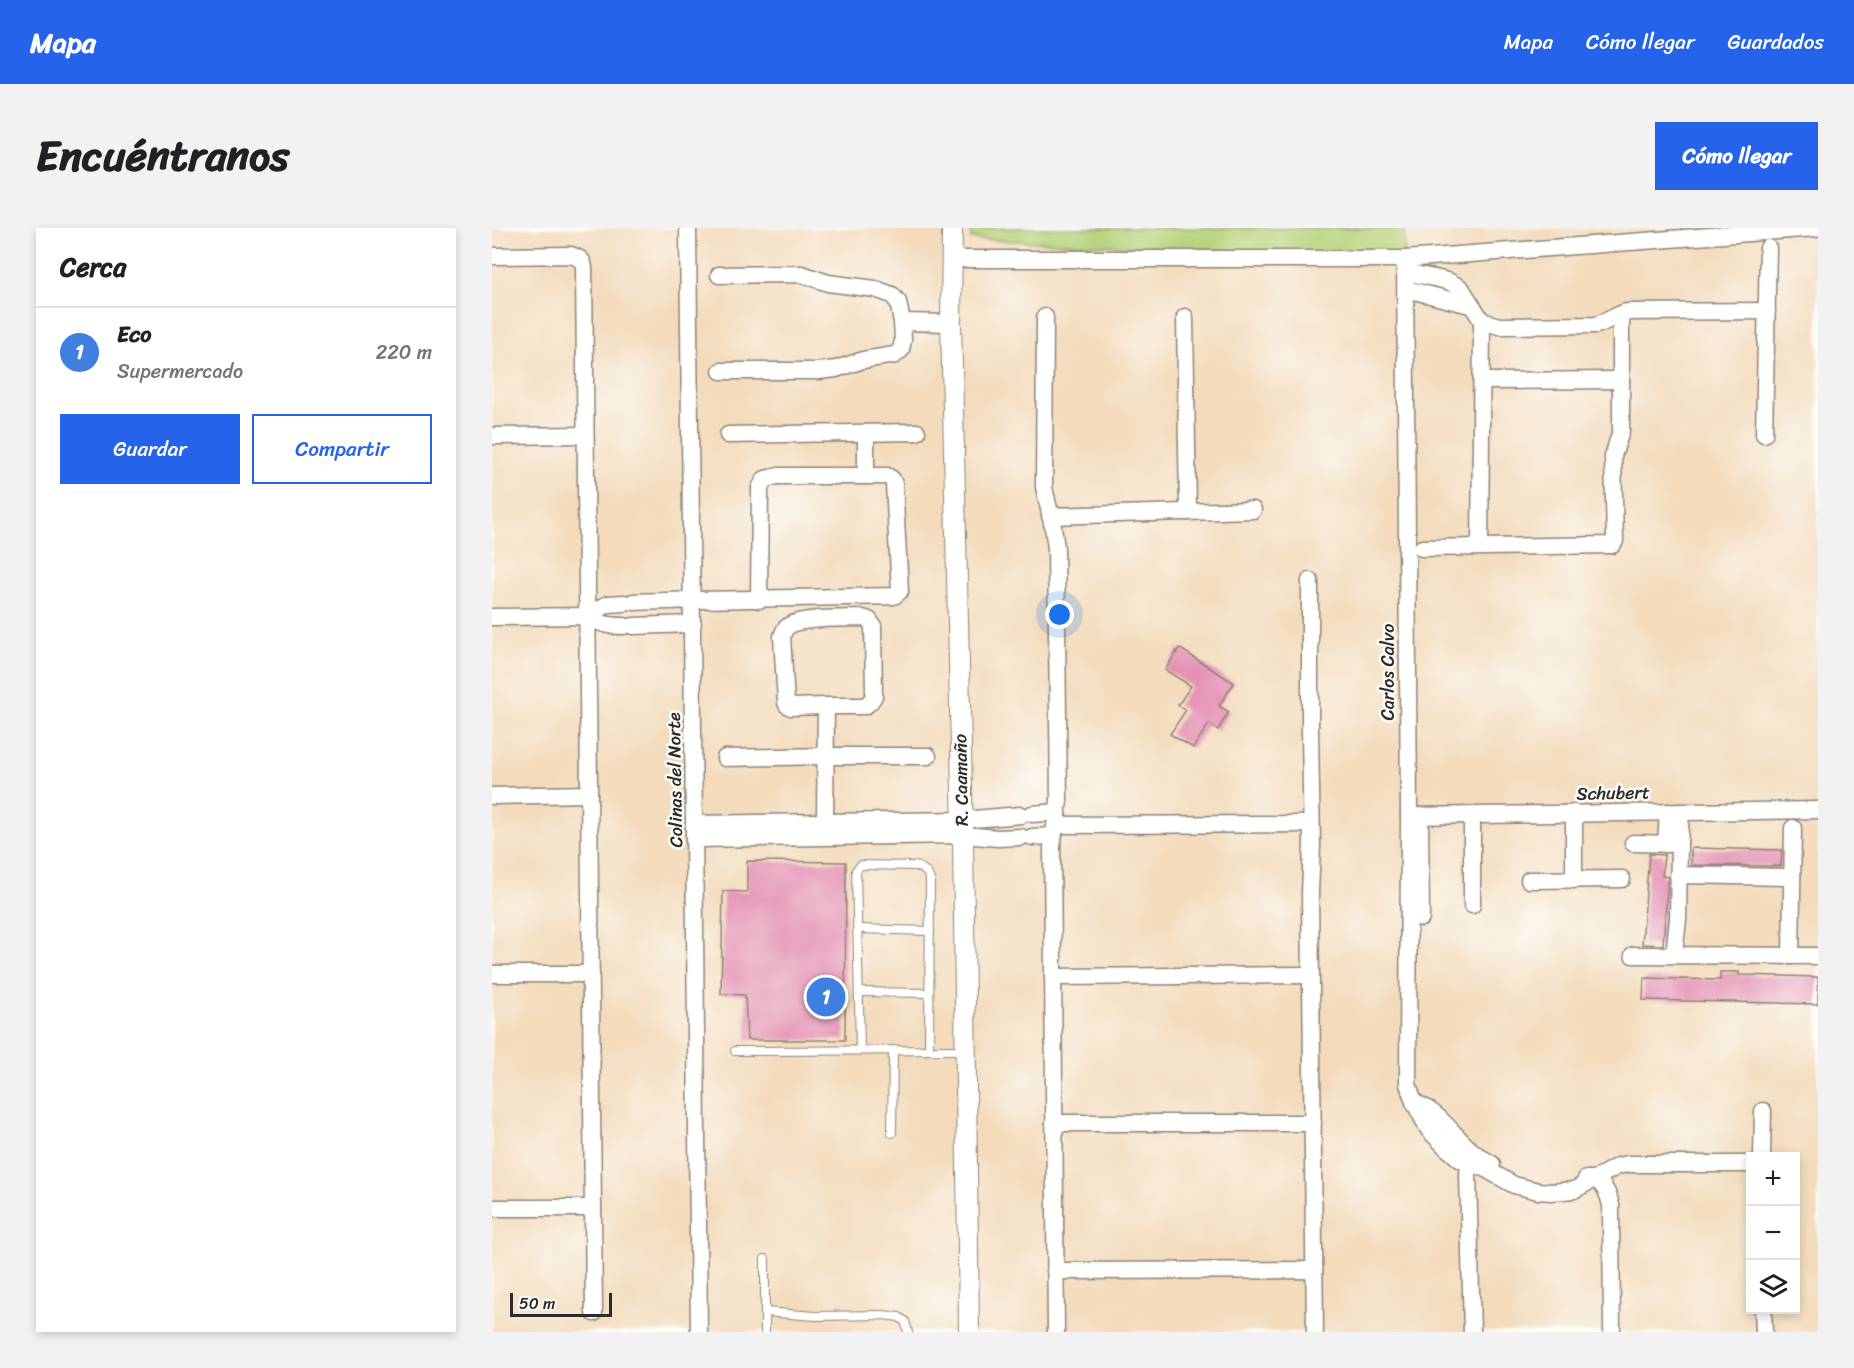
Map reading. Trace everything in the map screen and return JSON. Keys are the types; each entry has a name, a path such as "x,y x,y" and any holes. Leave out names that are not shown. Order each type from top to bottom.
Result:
{"street":[{"name":"Colinas del Norte","path":"688,228 699,1332"},
{"name":"R. Caamaño","path":"951,228 969,1332"},
{"path":"952,259 1405,266 1816,228"},
{"path":"1764,434 1768,249"},
{"path":"492,256 571,255 583,262 594,1313"},
{"path":"1405,266 1461,288 1482,321 1499,326 1596,325 1627,312 1767,310"},
{"name":"Carlos Calvo","path":"1405,266 1414,816 1408,1084 1414,1102 1429,1130 1461,1160 1472,1159 1514,1185 1538,1191 1574,1190 1628,1164 1746,1164"},
{"path":"719,275 802,274 828,283 875,289 892,295 898,302 903,340 901,350 895,355 863,360 836,369 721,371"},
{"path":"1406,289 1470,305"},
{"path":"1422,548 1608,547 1612,545 1615,541 1613,456 1621,431 1621,314"},
{"path":"1045,317 1044,488 1056,548 1059,801 1055,824 1053,977 1056,1332"},
{"path":"1185,317 1188,512"},
{"path":"1480,546 1482,321"},
{"path":"902,322 951,323"},
{"path":"1482,381 1621,380"},
{"path":"728,435 918,432"},
{"path":"866,433 866,476"},
{"path":"492,436 585,435"},
{"path":"492,616 587,616 608,604 628,602 759,600 894,596 900,591 892,479 887,476 778,476 765,479 760,488 759,600"},
{"path":"1050,516 1253,510"},
{"path":"1310,581 1315,1332"},
{"path":"587,616 608,626 693,624"},
{"path":"863,618 869,620 873,626 874,696 865,706 826,706 791,707 787,705 782,637 785,628 793,623 811,620 863,618"},
{"path":"825,822 826,706"},
{"path":"725,758 928,756"},
{"path":"492,796 589,794"},
{"name":"Schubert","path":"1414,816 1818,810"},
{"path":"1674,955 1678,919 1678,875 1673,844 1675,812"},
{"path":"1574,880 1575,813"},
{"path":"695,832 962,828 1027,815 1055,824 1311,824"},
{"path":"1472,815 1472,905"},
{"path":"1414,816 1421,918"},
{"path":"695,832 825,822 962,828 998,838 1027,837 1055,824"},
{"path":"1791,956 1793,828"},
{"path":"1633,843 1673,844"},
{"path":"1678,875 1792,877"},
{"path":"1529,880 1622,879"},
{"path":"1633,954 1818,956"},
{"path":"492,974 591,974"},
{"path":"1053,977 1311,975"},
{"path":"1762,1152 1763,1111"},
{"path":"1054,1123 1313,1123"},
{"path":"1472,1159 1467,1174 1472,1332"},
{"path":"1596,1179 1608,1194 1611,1205 1612,1332"},
{"path":"492,1208 593,1208"},
{"path":"1055,1271 1314,1270"},
{"path":"1764,1314 1764,1332"}],"lane":[{"path":"860,1050 856,870 861,865 916,866 928,873 930,880 929,1050"},
{"path":"858,929 930,931"},
{"path":"859,992 929,993"},
{"path":"892,1133 893,1050"},
{"path":"735,1051 965,1050"},
{"path":"765,1259 765,1332"},
{"path":"765,1312 815,1316 898,1317 904,1321 909,1332"}],"green space":[{"path":"971,228 1404,228 1405,259 971,239"}],"building":[{"path":"1179,648 1234,683 1219,706 1229,712 1218,730 1209,724 1193,748 1170,734 1186,710 1178,705 1191,686 1165,670"},
{"path":"1691,848 1782,850 1781,866 1691,865"},
{"path":"1649,854 1664,855 1662,876 1668,877 1663,945 1642,944"},
{"path":"747,861 846,862 845,1040 747,1040 745,995 721,994 723,891 747,892"},
{"path":"1720,972 1739,972 1739,975 1818,977 1818,1004 1643,1000 1644,978 1720,980"}],"place":[{"name":"Eco","path":"826,997"}]}
